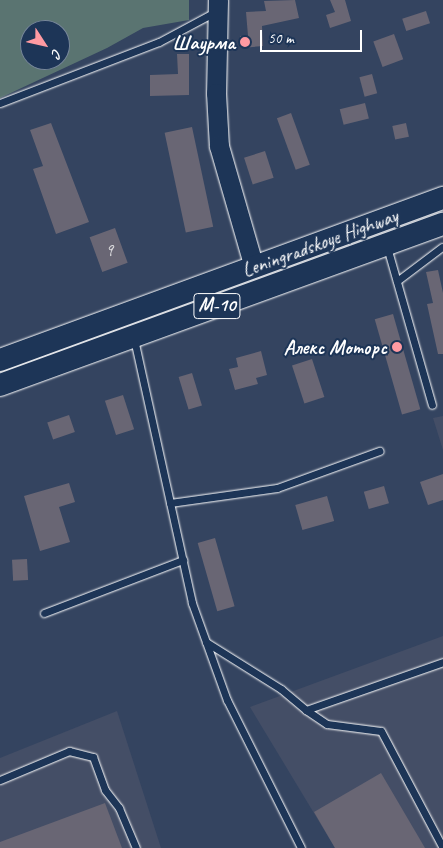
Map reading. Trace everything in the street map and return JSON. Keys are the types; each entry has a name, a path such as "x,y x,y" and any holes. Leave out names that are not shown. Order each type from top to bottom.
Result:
{"highway":[{"name":"Leningradskoye Highway","path":"0,360 443,198"},
{"name":"Leningradskoye Highway","path":"0,384 386,244 440,237"}],"main road":[{"path":"219,5 216,92 219,146 254,267"}],"lane":[{"path":"0,103 159,42 219,5"},
{"path":"397,281 440,237"},
{"path":"386,244 432,405"},
{"path":"134,336 192,603 227,700 301,848"},
{"path":"170,503 277,488 379,451"},
{"path":"44,613 183,560"},
{"path":"206,642 281,689 306,710 327,724 381,731 443,848"},
{"path":"306,710 443,662"},
{"path":"0,780 69,751 93,757 105,790 119,808 136,848"}],"shaded area":[{"path":"443,416 443,450 433,418"},
{"path":"443,636 443,848 335,848 250,707"},
{"path":"117,711 161,848 0,848 0,758"}],"green space":[{"path":"0,0 189,0 189,20 143,28 70,65 70,20 20,20 20,70 60,70 0,98"}],"building":[{"path":"295,0 299,18 262,26 263,46 241,48 240,36 248,36 246,12 266,11 264,1"},
{"path":"330,0 345,0 351,21 330,28 326,15 335,12"},
{"path":"426,11 430,23 406,31 402,19"},
{"path":"394,34 403,59 383,67 373,42"},
{"path":"177,54 189,54 189,95 150,96 150,75 178,74"},
{"path":"372,74 377,93 365,97 359,77"},
{"path":"365,103 369,119 344,125 340,109"},
{"path":"291,113 310,165 296,170 277,118"},
{"path":"51,123 89,222 56,234 33,169 43,166 30,130"},
{"path":"406,123 409,137 395,140 392,126"},
{"path":"192,127 213,227 186,233 165,133"},
{"path":"265,151 274,178 253,184 244,158"},
{"path":"115,228 128,263 102,272 90,237"},
{"path":"438,270 443,293 443,354 438,354 427,304 433,303 426,272"},
{"path":"393,314 420,409 402,414 375,319"},
{"path":"261,351 267,375 256,378 258,384 235,390 229,369 238,367 236,358"},
{"path":"312,359 324,397 304,404 292,365"},
{"path":"192,373 202,406 189,410 179,377"},
{"path":"123,395 134,429 116,435 105,401"},
{"path":"69,415 75,432 53,440 47,422"},
{"path":"443,474 443,500 428,505 420,482"},
{"path":"69,483 75,502 59,507 70,542 40,551 24,496"},
{"path":"384,486 389,503 369,509 364,492"},
{"path":"327,496 334,521 302,530 295,505"},
{"path":"215,538 235,606 217,611 198,543"},
{"path":"27,559 28,580 13,581 12,560"},
{"path":"381,773 425,848 335,848 314,812"},
{"path":"105,803 122,848 0,848 0,842"}],"place":[{"name":"Шаурма","path":"245,42"},
{"name":"Алекс Моторс","path":"397,347"}]}
